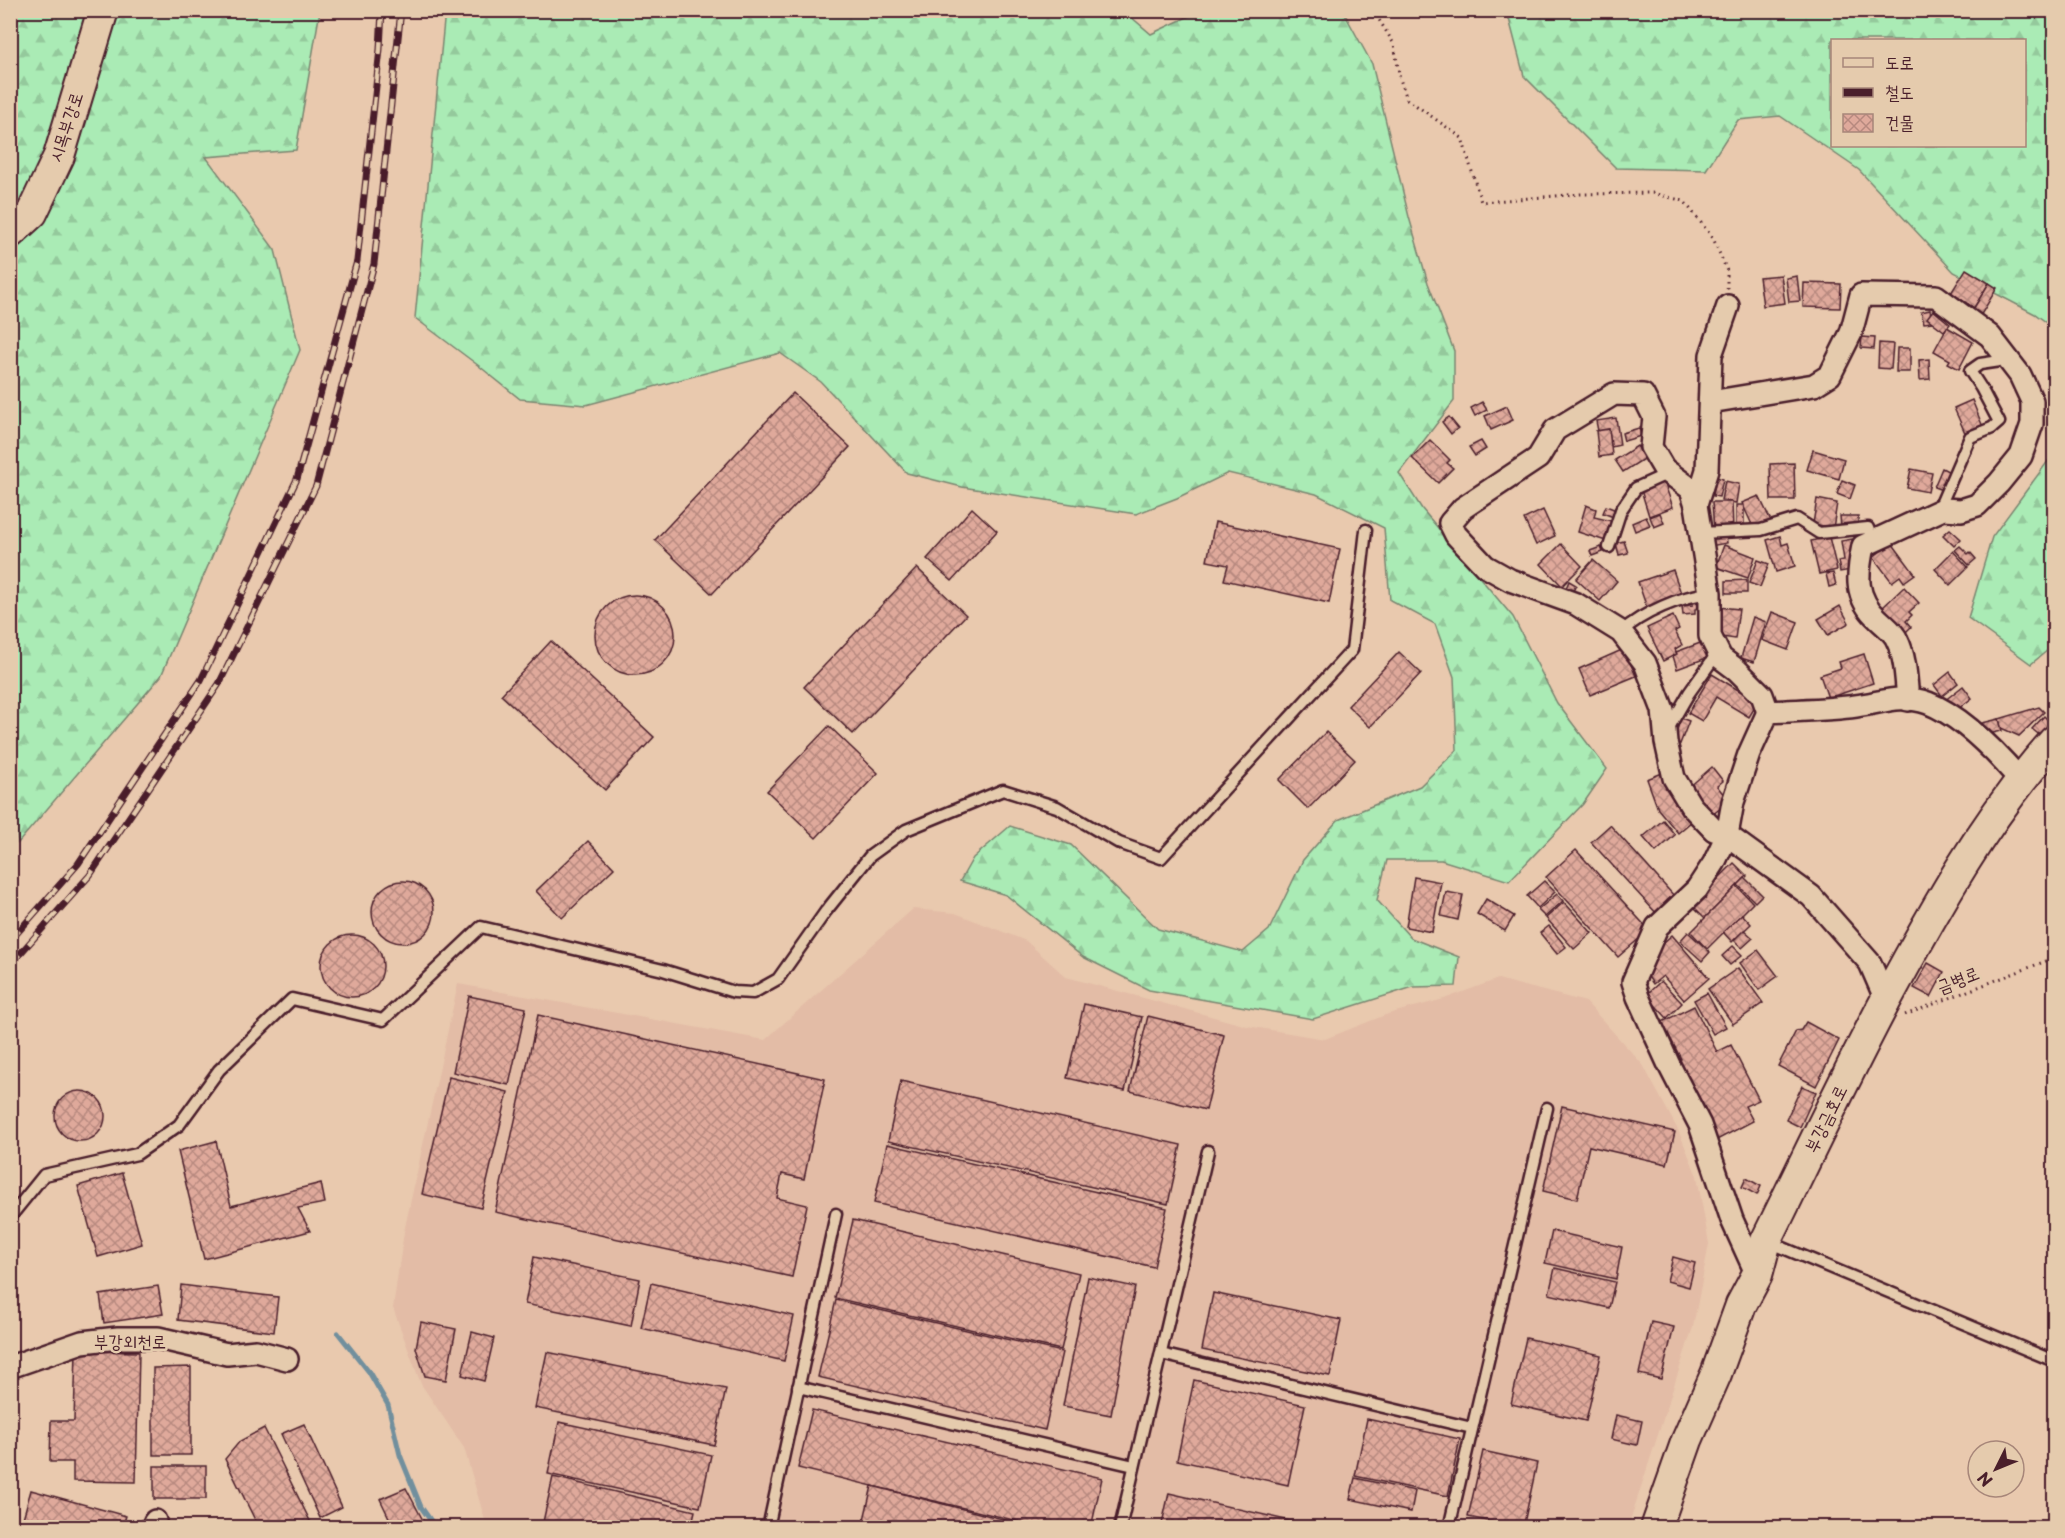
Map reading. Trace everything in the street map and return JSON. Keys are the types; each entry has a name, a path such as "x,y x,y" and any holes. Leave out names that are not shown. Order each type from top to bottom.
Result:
{"street":[{"name":"시목부강로","path":"10,233 32,213 59,156 103,10"},
{"path":"1710,402 1814,385 1830,375 1851,333 1861,295 1936,296 1990,336 2020,375 2032,402 2032,424 2021,456 2000,483 1977,505 1960,510 1943,509 1863,546 1857,572 1862,600 1871,613 1897,638 1904,661 1908,700"},
{"path":"1696,505 1707,470 1711,356 1728,306"},
{"path":"1756,1275 1732,1220 1700,1125 1669,1065 1633,981 1657,927 1697,889 1714,863 1726,835 1733,802 1749,754 1768,712 1762,695 1737,670 1721,658 1710,636 1708,604 1710,593 1696,505 1691,489 1664,469 1651,447 1654,417 1643,395 1614,394 1555,430 1538,458 1462,508 1450,523 1456,535 1485,566 1510,580 1576,604 1621,632 1645,663 1663,710 1665,734 1674,778 1691,806 1714,830 1726,835 1811,897 1870,963 1895,1008"},
{"path":"1768,712 1857,706 1893,698 1928,703 1959,722 2003,761 2020,780"},
{"name":"부강금호로","path":"1656,1527 1687,1440 1716,1374 1741,1305 1756,1275 1766,1241 1895,1008 1938,905 1997,812 2020,780 2055,741"},
{"name":"부강외천로","path":"10,1366 82,1342 118,1338 158,1338 227,1354 256,1351 287,1359"}],"lane":[{"path":"1943,509 1941,504 1970,437 1992,428 1999,422 1970,371 1980,364 2007,360"},
{"path":"1609,547 1622,510 1636,488 1669,473"},
{"path":"1701,533 1761,530 1797,519 1819,532 1868,528 1874,541"},
{"path":"10,1217 44,1175 137,1154 179,1125 219,1070 292,999 383,1020 481,927 663,970 734,992 753,993 778,979 826,911 870,856 906,830 1003,790 1057,807 1119,843 1161,858 1352,650 1366,530"},
{"path":"1621,632 1634,620 1697,594 1710,593"},
{"path":"1665,734 1689,693 1718,652"},
{"path":"1449,1527 1547,1108"},
{"path":"1120,1527 1208,1151"},
{"path":"768,1527 836,1214"},
{"path":"1766,1241 2055,1361"},
{"path":"1161,1354 1472,1428"},
{"path":"798,1387 1134,1466"}],"path":[{"path":"1373,10 1394,44 1400,79 1407,99 1462,138 1481,202 1580,194 1652,193 1684,201 1713,238 1727,271 1728,306"},
{"name":"금병로","path":"1895,1008 2055,958"}],"shaded area":[{"path":"913,909 955,913 1026,941 1066,977 1247,1026 1325,1039 1388,1014 1444,999 1498,979 1586,1002 1643,1065 1679,1132 1697,1176 1709,1244 1693,1327 1628,1527 487,1527 464,1448 421,1384 393,1308 404,1232 458,984 765,1040"}],"green space":[{"path":"1123,10 1151,34 1200,11 1343,11 1372,64 1409,217 1428,283 1454,351 1454,401 1399,473 1422,509 1513,617 1557,703 1607,769 1583,804 1509,881 1441,860 1387,860 1377,900 1411,938 1459,957 1456,986 1413,987 1313,1019 1149,990 1083,957 1006,895 960,881 973,858 1010,826 1071,845 1158,929 1243,952 1269,930 1303,860 1338,820 1420,786 1457,750 1454,677 1435,624 1390,600 1384,528 1316,494 1228,473 1177,498 1136,514 962,487 907,473 821,382 780,353 586,405 520,399 415,318 445,11"},
{"path":"10,11 320,11 296,150 206,157 275,250 300,350 161,676 18,843 10,770"},
{"path":"1507,11 2054,11 2054,328 2035,314 1954,272 1859,170 1780,116 1738,120 1706,170 1616,168 1524,76"},
{"path":"2054,453 2054,645 2031,664 1968,618 1992,537"}],"building":[{"path":"1966,269 1989,283 1974,308 1951,293"},
{"path":"1781,275 1785,303 1763,306 1759,277"},
{"path":"1797,276 1800,301 1789,302 1786,278"},
{"path":"1804,283 1841,284 1840,308 1803,307"},
{"path":"1989,283 1997,288 1979,318 1966,310 1968,304 1974,308"},
{"path":"1930,310 1932,322 1924,323 1921,312"},
{"path":"1933,310 1950,324 1944,331 1927,318"},
{"path":"1947,327 1973,342 1959,369 1948,363 1950,360 1934,351"},
{"path":"1862,337 1875,338 1874,349 1861,348"},
{"path":"1879,343 1893,344 1891,369 1878,368"},
{"path":"1897,348 1910,348 1910,372 1896,372"},
{"path":"1929,359 1930,379 1920,380 1919,360"},
{"path":"793,393 850,447 712,594 655,540"},
{"path":"1972,400 1983,427 1966,435 1954,408"},
{"path":"1482,402 1487,410 1475,416 1471,408"},
{"path":"1507,406 1513,420 1491,430 1485,416"},
{"path":"1449,417 1458,428 1451,434 1442,422"},
{"path":"1616,418 1620,445 1611,447 1609,429 1598,431 1596,421"},
{"path":"1639,428 1641,436 1624,441 1622,433"},
{"path":"1609,429 1612,455 1599,457 1596,431"},
{"path":"1430,440 1450,460 1447,463 1453,468 1438,483 1412,458"},
{"path":"1481,441 1486,449 1475,456 1469,447"},
{"path":"1637,446 1645,458 1623,472 1615,460"},
{"path":"1813,450 1844,459 1839,479 1807,470"},
{"path":"1794,463 1795,500 1771,500 1770,464"},
{"path":"1942,468 1950,472 1942,490 1934,487"},
{"path":"1911,469 1932,473 1928,492 1907,488"},
{"path":"1716,477 1723,479 1719,497 1713,496"},
{"path":"1842,480 1855,485 1850,499 1837,494"},
{"path":"1725,481 1739,484 1736,503 1721,500"},
{"path":"1664,482 1673,507 1649,516 1641,490"},
{"path":"1759,496 1771,521 1754,529 1742,503"},
{"path":"1817,499 1837,503 1833,528 1813,524"},
{"path":"1712,502 1732,502 1733,530 1714,531"},
{"path":"1586,505 1596,509 1594,517 1616,522 1609,542 1578,532"},
{"path":"1736,505 1744,505 1744,529 1736,529"},
{"path":"1606,506 1619,511 1616,518 1603,513"},
{"path":"972,508 997,531 952,581 927,559"},
{"path":"1543,510 1555,536 1536,545 1524,519"},
{"path":"1660,513 1664,523 1654,527 1650,517"},
{"path":"1840,516 1858,516 1858,527 1841,527"},
{"path":"1646,517 1650,525 1635,531 1632,523"},
{"path":"1215,522 1340,549 1329,603 1224,580 1228,565 1207,561"},
{"path":"1950,529 1961,539 1954,546 1943,535"},
{"path":"1726,534 1727,543 1710,546 1708,537"},
{"path":"1780,536 1782,545 1788,543 1795,566 1776,572 1767,540"},
{"path":"1829,537 1837,570 1819,574 1811,541"},
{"path":"1852,539 1857,569 1840,572 1838,561 1844,560 1841,541"},
{"path":"1624,541 1628,553 1619,555 1616,543"},
{"path":"1892,543 1915,574 1904,582 1900,576 1892,582 1873,557"},
{"path":"1561,544 1582,566 1562,586 1541,564"},
{"path":"1724,545 1755,557 1748,578 1716,567"},
{"path":"1960,546 1976,559 1969,565 1955,550"},
{"path":"1601,547 1603,552 1592,556 1590,551"},
{"path":"1953,551 1968,567 1950,585 1935,569"},
{"path":"1593,560 1617,581 1600,601 1576,579"},
{"path":"1758,560 1769,564 1760,587 1749,583"},
{"path":"917,568 966,615 853,734 804,687"},
{"path":"1673,570 1682,596 1647,608 1638,582"},
{"path":"1833,573 1836,585 1829,587 1826,574"},
{"path":"1747,580 1747,593 1726,593 1726,581"},
{"path":"1569,581 1576,585 1573,591 1566,588"},
{"path":"1904,587 1919,603 1909,612 1912,615 1906,621 1911,627 1904,634 1881,609"},
{"path":"635,595 650,598 663,607 672,620 675,635 672,650 663,663 650,672 635,675 620,672 607,663 598,650 595,635 598,620 607,607 620,598"},
{"path":"1699,601 1700,608 1695,609 1695,614 1683,615 1682,606 1693,605 1693,602"},
{"path":"1840,606 1849,623 1828,635 1818,619"},
{"path":"1719,607 1739,609 1735,639 1716,636"},
{"path":"1772,612 1798,622 1788,650 1762,640"},
{"path":"1673,616 1679,629 1675,631 1682,645 1675,649 1677,654 1663,661 1647,628"},
{"path":"1753,617 1766,622 1754,662 1741,658"},
{"path":"551,641 654,737 605,790 501,695"},
{"path":"1703,642 1709,657 1677,669 1673,656 1677,654 1676,652"},
{"path":"1624,649 1636,676 1590,695 1579,669"},
{"path":"1399,652 1421,673 1370,727 1348,706"},
{"path":"1864,654 1873,683 1828,698 1820,675 1841,668 1839,662"},
{"path":"1950,672 1958,683 1942,696 1934,685"},
{"path":"1712,674 1758,702 1749,717 1716,697 1702,721 1688,713"},
{"path":"1963,686 1972,698 1954,712 1944,701"},
{"path":"2039,707 2044,712 2019,736 2001,728 1999,719"},
{"path":"2044,716 2053,725 2042,737 2032,729"},
{"path":"1681,718 1689,721 1680,744 1673,742"},
{"path":"1999,719 2002,731 1984,735 1982,723"},
{"path":"829,726 878,773 816,838 767,791"},
{"path":"1326,732 1355,760 1308,809 1279,780"},
{"path":"1712,767 1723,781 1717,786 1729,801 1711,816 1688,788"},
{"path":"1665,772 1692,821 1678,833 1658,809 1647,779"},
{"path":"1663,820 1675,835 1656,852 1643,837"},
{"path":"1610,825 1675,897 1657,914 1591,842"},
{"path":"588,841 614,868 562,918 536,891"},
{"path":"1576,850 1649,930 1618,957 1546,877"},
{"path":"1734,863 1747,876 1705,918 1692,905"},
{"path":"1414,877 1441,882 1432,932 1406,927"},
{"path":"1745,878 1762,895 1755,902 1738,885"},
{"path":"403,881 420,886 425,890 429,895 434,912 429,929 425,934 420,938 403,943 386,938 381,934 377,929 372,912 377,895 381,890 386,886"},
{"path":"1544,881 1555,892 1538,908 1527,896"},
{"path":"1737,886 1753,903 1707,949 1691,932"},
{"path":"1446,892 1463,895 1458,920 1441,916"},
{"path":"1557,894 1563,901 1545,917 1538,910"},
{"path":"1486,899 1514,916 1505,931 1477,914"},
{"path":"1564,902 1592,933 1574,949 1546,918"},
{"path":"1742,914 1751,924 1732,942 1723,932"},
{"path":"1549,926 1566,947 1557,954 1540,933"},
{"path":"1744,930 1753,938 1742,948 1734,940"},
{"path":"1688,932 1710,952 1702,961 1680,941"},
{"path":"352,935 369,940 374,944 378,949 383,966 378,983 374,988 369,992 352,997 335,992 330,988 326,983 321,966 326,949 330,944 335,940"},
{"path":"1672,935 1709,978 1684,1000 1663,976 1653,984 1647,975 1654,951"},
{"path":"1733,946 1742,955 1730,965 1722,956"},
{"path":"1758,950 1778,976 1759,990 1740,963"},
{"path":"1928,963 1944,972 1931,997 1914,988"},
{"path":"1738,968 1763,1003 1733,1024 1708,989"},
{"path":"1661,981 1682,1003 1667,1018 1646,995"},
{"path":"1707,993 1726,1027 1713,1034 1694,1000"},
{"path":"469,996 526,1008 509,1085 453,1072"},
{"path":"1084,1004 1142,1017 1125,1091 1067,1078"},
{"path":"1694,1006 1717,1052 1731,1045 1759,1100 1745,1106 1753,1121 1713,1142 1673,1063 1681,1059 1662,1022"},
{"path":"538,1015 825,1079 804,1179 782,1174 777,1198 807,1205 792,1277 495,1212"},
{"path":"1148,1016 1224,1035 1206,1110 1130,1091"},
{"path":"1806,1022 1839,1040 1816,1086 1778,1066 1796,1031 1801,1030"},
{"path":"449,1077 508,1092 481,1208 422,1194"},
{"path":"901,1081 1181,1145 1168,1204 888,1141"},
{"path":"1802,1086 1816,1092 1800,1127 1786,1120"},
{"path":"80,1091 98,1098 105,1116 98,1134 80,1141 62,1134 55,1116 62,1098"},
{"path":"1562,1106 1675,1132 1667,1164 1589,1146 1577,1199 1543,1191"},
{"path":"216,1141 231,1206 321,1183 325,1203 298,1208 310,1231 204,1259 178,1151"},
{"path":"887,1144 1167,1208 1154,1267 874,1203"},
{"path":"122,1173 142,1244 98,1257 78,1186"},
{"path":"1746,1178 1761,1186 1757,1195 1742,1187"},
{"path":"853,1220 1079,1273 1061,1350 835,1298"},
{"path":"1552,1231 1622,1247 1616,1279 1545,1263"},
{"path":"534,1257 640,1279 631,1326 525,1304"},
{"path":"1673,1257 1695,1263 1689,1287 1667,1281"},
{"path":"1555,1268 1615,1282 1609,1308 1549,1294"},
{"path":"1088,1277 1135,1287 1111,1415 1063,1406"},
{"path":"651,1283 794,1316 784,1361 641,1328"},
{"path":"181,1285 278,1297 274,1332 178,1320"},
{"path":"158,1286 163,1314 104,1323 100,1295"},
{"path":"1213,1293 1341,1320 1330,1376 1202,1350"},
{"path":"836,1300 1062,1352 1045,1430 818,1377"},
{"path":"421,1322 456,1329 446,1380 425,1376 416,1348"},
{"path":"1651,1322 1674,1327 1661,1379 1639,1374"},
{"path":"472,1332 494,1338 484,1381 462,1375"},
{"path":"1526,1338 1601,1355 1586,1421 1511,1404"},
{"path":"76,1351 139,1352 136,1482 73,1481 73,1462 50,1462 51,1421 74,1421"},
{"path":"547,1352 726,1389 714,1445 535,1408"},
{"path":"191,1367 191,1455 153,1455 153,1368"},
{"path":"1194,1380 1305,1405 1288,1485 1177,1460"},
{"path":"812,1410 1102,1478 1091,1528 1047,1528 798,1468"},
{"path":"1616,1415 1642,1421 1637,1445 1611,1439"},
{"path":"1367,1419 1460,1439 1448,1496 1355,1476"},
{"path":"559,1422 711,1455 700,1507 548,1474"},
{"path":"304,1424 342,1507 320,1518 281,1434"},
{"path":"264,1428 313,1528 259,1528 225,1459 240,1441"},
{"path":"1483,1451 1537,1463 1523,1528 1468,1517"},
{"path":"154,1466 206,1466 206,1499 154,1499"},
{"path":"553,1477 695,1511 691,1528 552,1528 553,1524 543,1522"},
{"path":"1355,1478 1415,1491 1411,1512 1350,1499"},
{"path":"872,1486 1038,1528 862,1528"},
{"path":"406,1488 427,1528 394,1528 380,1499"},
{"path":"31,1490 126,1516 122,1528 42,1528 22,1522"},
{"path":"1169,1493 1321,1528 1161,1528"}],"waterway":[{"path":"338,1333 369,1372 388,1405 400,1455 421,1507 436,1528"}],"railway":[{"path":"10,941 78,864 201,680 297,479 357,261 380,49 382,10"},
{"path":"10,965 90,875 219,684 316,486 374,264 401,10"}]}
